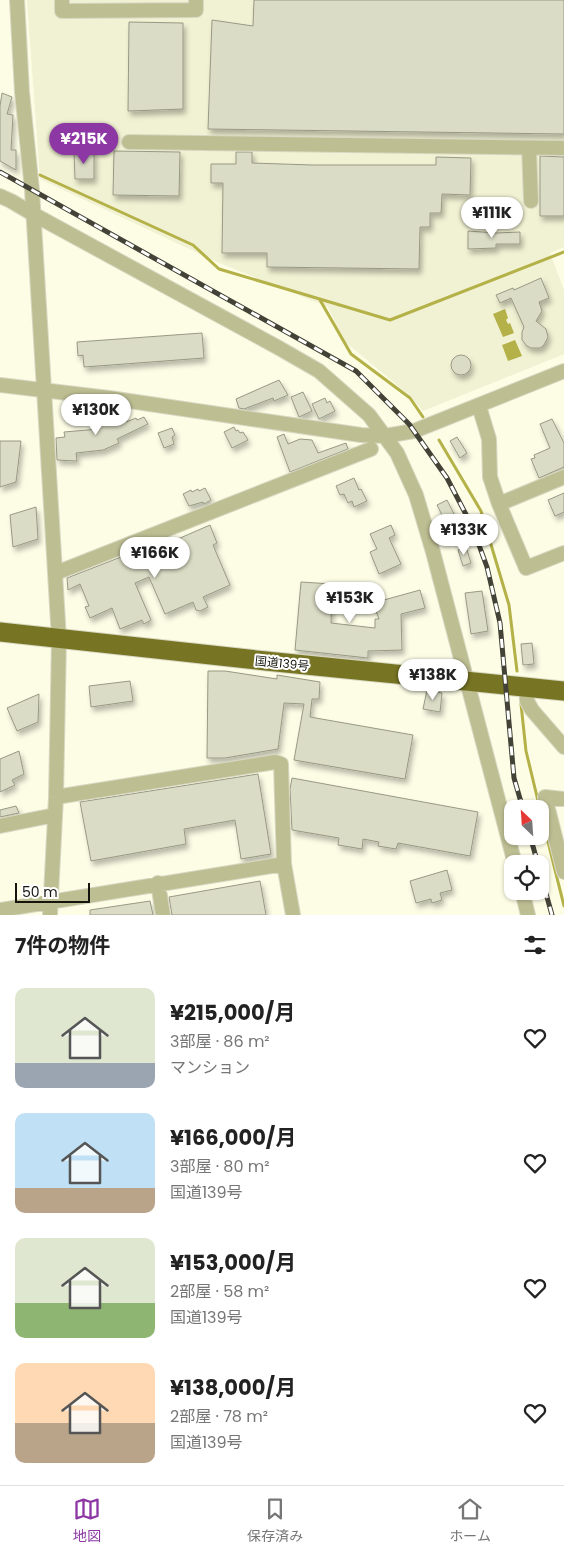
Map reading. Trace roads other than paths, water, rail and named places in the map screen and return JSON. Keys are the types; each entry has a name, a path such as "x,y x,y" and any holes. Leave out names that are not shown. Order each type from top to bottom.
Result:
{"highway":[{"name":"国道139号","path":"0,632 564,691"}],"street":[{"path":"17,0 22,92 33,214 59,639 56,797 51,909"},
{"path":"62,0 62,11 196,10 196,0"},
{"path":"129,142 564,148"},
{"path":"529,148 531,201"},
{"path":"0,196 11,200 33,214 320,372 369,415 386,436 397,452 416,495 513,855"},
{"path":"0,385 43,392 109,398 361,436 386,436 414,431 564,371"},
{"path":"479,406 489,439 490,477 499,504 526,568 564,553"},
{"path":"56,573 371,449"},
{"path":"499,504 564,477"},
{"path":"526,688 527,701 532,710 564,747"},
{"path":"56,797 275,762 281,764 284,864 293,915"},
{"path":"564,799 545,797 564,872"},
{"path":"0,826 55,815"},
{"path":"0,910 51,909 158,883 284,864"},
{"path":"158,883 163,915"},
{"path":"524,900 528,915"}],"waterway":[{"path":"40,175 193,245 219,269 390,320 564,252"},
{"path":"320,300 351,354 410,398 423,417"},
{"path":"439,440 481,511 509,605 517,671"},
{"path":"521,704 526,751 538,800"},
{"path":"549,845 564,906"}],"railway":[{"path":"0,172 356,371 409,424 447,478 472,526 487,567 500,623 514,778 520,800"},
{"path":"533,845 535,855"},
{"path":"548,900 552,915"}]}
